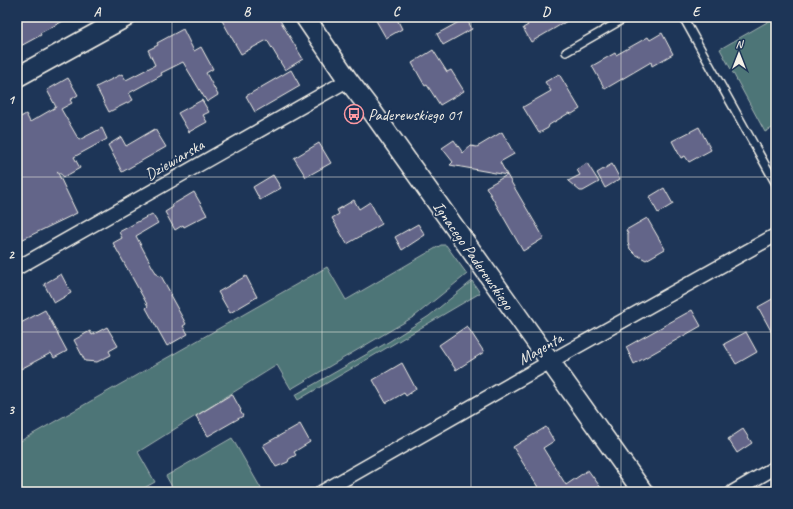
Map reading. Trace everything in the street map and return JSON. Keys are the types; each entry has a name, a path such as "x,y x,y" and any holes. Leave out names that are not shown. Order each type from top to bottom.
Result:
{"street":[{"path":"17,77 126,17"},
{"name":"Ignacego Paderewskiego","path":"306,17 348,80 371,110 643,492"},
{"name":"Dziewiarska","path":"17,268 348,80"},
{"name":"Magenta","path":"322,492 776,235"},
{"path":"733,492 776,467"}],"lane":[{"path":"566,52 627,17"},
{"path":"683,17 776,184"}],"green space":[{"path":"776,17 776,126 765,132 720,49"},
{"path":"441,245 446,245 467,274 415,316 291,389 277,365 138,452 155,482 137,492 17,492 17,443 327,267 346,300"},
{"path":"472,281 480,293 298,400 295,395 390,341 429,316"},
{"path":"232,438 263,492 175,492 166,476"}],"building":[{"path":"17,17 71,17 40,33 41,35 17,48"},
{"path":"220,17 278,17 303,59 285,70 267,40 241,54"},
{"path":"374,17 396,17 402,29 386,38"},
{"path":"523,17 574,17 531,42 523,28 528,25"},
{"path":"466,18 472,29 443,45 437,34"},
{"path":"183,29 194,51 201,47 213,69 206,73 218,95 207,102 183,62 161,73 162,75 129,93 133,100 109,112 96,87 122,74 126,80 155,65 148,50 158,45 157,43"},
{"path":"662,33 673,54 652,66 651,62 605,89 592,66 615,53 616,55 648,37 650,40"},
{"path":"433,50 447,72 451,70 464,91 440,105 427,85 425,86 412,63"},
{"path":"291,70 300,86 255,112 246,96"},
{"path":"559,74 580,109 572,114 569,113 539,133 523,107 551,91 545,82"},
{"path":"68,78 78,95 70,100 72,103 61,109 79,140 102,128 107,139 74,157 80,168 64,177 57,171 77,213 17,242 17,197 22,194 17,185 17,119 26,114 30,122 56,107 47,90"},
{"path":"202,100 209,112 203,115 207,122 189,132 178,113"},
{"path":"699,127 711,150 689,162 685,156 681,158 672,141"},
{"path":"155,129 166,147 122,172 108,145 121,137 126,146"},
{"path":"502,132 514,154 500,162 507,175 450,165 453,162 442,148 454,140 463,153 471,146 477,147"},
{"path":"319,143 331,163 306,177 294,158"},
{"path":"587,163 599,182 583,191 580,191 568,181 580,175 577,170"},
{"path":"612,164 620,179 605,188 597,173"},
{"path":"273,175 281,188 260,200 253,187"},
{"path":"507,175 544,238 523,251 486,187"},
{"path":"664,188 673,204 658,213 649,197"},
{"path":"194,192 207,215 175,230 165,212 173,207 172,205"},
{"path":"354,200 359,209 370,202 382,224 347,244 332,218 339,214 337,210"},
{"path":"152,214 158,223 136,236 153,268 159,277 161,276 171,294 170,295 186,324 183,326 188,334 167,346 146,308 148,306 113,243 122,238 119,232"},
{"path":"647,218 665,249 646,260 635,254 630,249 626,230"},
{"path":"418,224 425,235 402,250 395,237"},
{"path":"61,274 71,293 54,303 44,284"},
{"path":"246,276 257,297 230,313 218,292"},
{"path":"776,297 776,340 758,307"},
{"path":"45,310 67,351 54,358 51,353 17,371 17,325"},
{"path":"692,310 701,326 634,364 626,347"},
{"path":"467,326 484,352 456,370 439,345"},
{"path":"107,327 118,346 109,351 111,355 97,362 85,361 74,340 90,331 92,335"},
{"path":"746,332 757,352 736,364 724,344"},
{"path":"402,363 416,389 406,396 404,393 386,403 373,380"},
{"path":"232,394 243,416 208,436 196,416"},
{"path":"300,424 310,442 294,452 296,455 289,459 288,462 276,467 263,445"},
{"path":"546,427 554,441 543,448 566,485 588,470 604,492 541,492 513,447"},
{"path":"743,429 752,443 737,453 728,439"}],"place":[{"name":"Paderewskiego 01","path":"354,114"}]}
